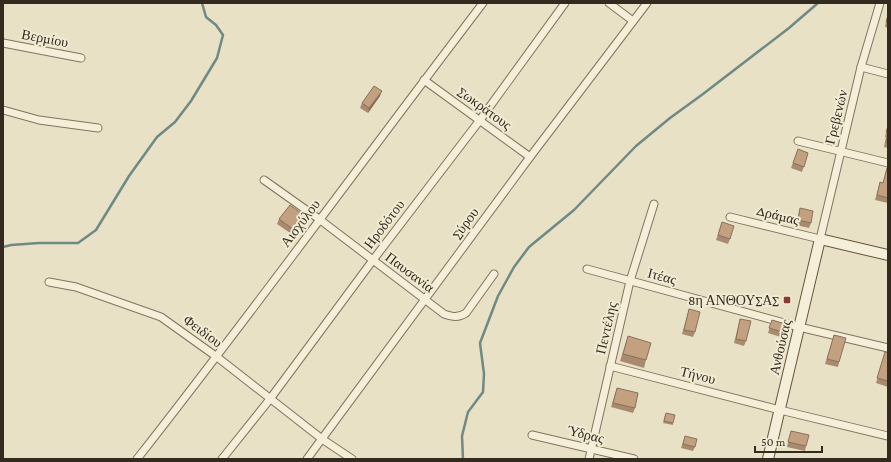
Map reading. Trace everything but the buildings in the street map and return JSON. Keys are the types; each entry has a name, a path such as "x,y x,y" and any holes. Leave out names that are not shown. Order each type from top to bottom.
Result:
{"street":[{"name":"Αισχύλου","path":"137,459 217,357 319,219 483,3"},
{"name":"Ηροδότου","path":"222,459 270,399 373,260 480,120 565,3"},
{"path":"609,3 633,21"},
{"name":"Σύρου","path":"307,459 530,157 647,3"},
{"name":"Γρεβενών","path":"820,239 861,67 880,3"},
{"name":"Βερμίου","path":"3,43 81,58"},
{"path":"861,67 888,74"},
{"name":"Σωκράτους","path":"424,80 530,157"},
{"path":"3,110 39,120 98,128"},
{"path":"798,141 888,163"},
{"name":"Παυσανία","path":"264,180 319,219 444,314 452,317 460,317 466,313 494,274"},
{"name":"Πεντέλης","path":"589,459 630,281 654,204"},
{"name":"Δράμας","path":"730,217 820,239"},
{"path":"820,239 888,255"},
{"name":"Ανθούσας","path":"768,459 820,239"},
{"name":"Ιτέας","path":"586,269 799,327 888,348"},
{"name":"Φειδίου","path":"48,282 76,287 161,317 217,357 322,439 352,459"},
{"name":"Τήνου","path":"610,366 888,436"},
{"name":"Ύδρας","path":"532,434 634,459"}],"waterway":[{"path":"3,247 39,243 78,243 96,230 129,176 157,137 175,122 191,101 217,58 223,35 216,25 206,17 202,3"},
{"path":"463,459 462,436 468,412 483,392 484,374 480,343 498,296 514,267 529,247 574,210 636,146 670,118 789,28 818,3"}],"place":[{"name":"8η ΑΝΘΟΥΣΑΣ","path":"787,300"}]}
